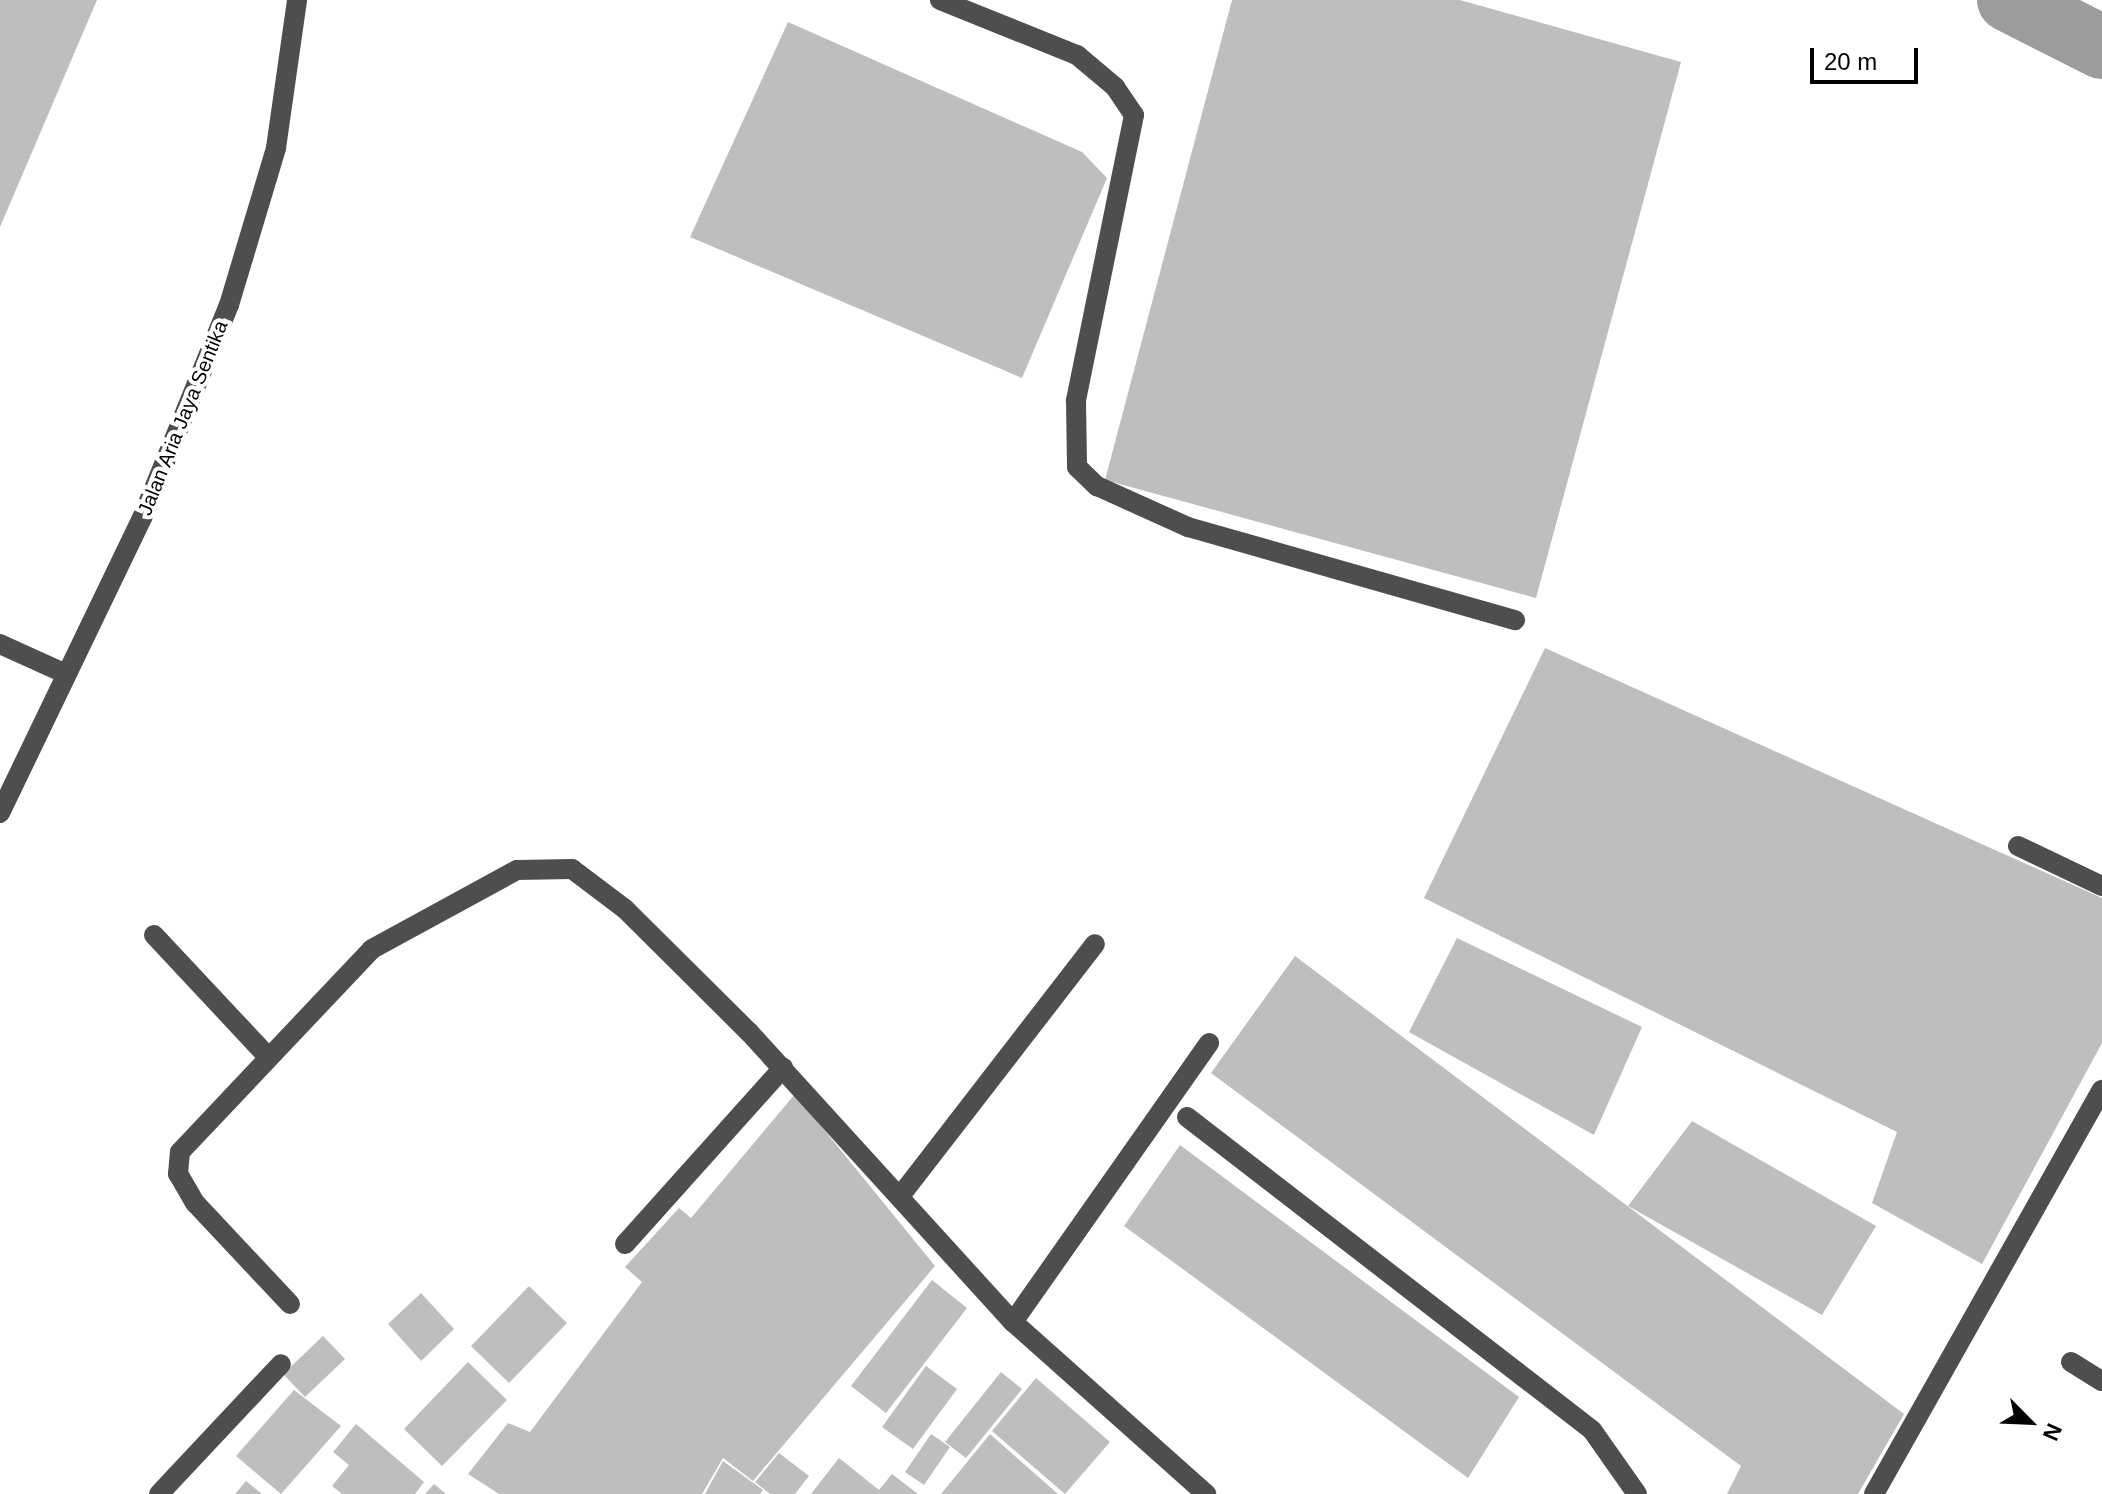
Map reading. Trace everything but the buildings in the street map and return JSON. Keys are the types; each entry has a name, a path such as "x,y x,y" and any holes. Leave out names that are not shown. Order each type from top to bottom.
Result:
{"street":[{"name":"Jalan Aria Jaya Sentika","path":"0,813 142,518 229,305 276,148 297,0"},
{"path":"940,0 1077,55 1115,87 1134,115 1076,401 1077,467 1097,486 1188,527 1515,620"},
{"path":"0,644 66,674"},
{"path":"2018,846 2102,886"},
{"path":"290,1304 195,1203 178,1174 180,1152 193,1133 372,949 463,893 517,870 572,869 604,890 783,1068 1013,1322 1206,1494"},
{"path":"154,935 268,1057"},
{"path":"901,1195 1095,944"},
{"path":"1013,1322 1209,1043"},
{"path":"625,1244 783,1068"},
{"path":"1874,1494 2102,1090"},
{"path":"1187,1117 1592,1430 1637,1494"},
{"path":"2071,1362 2102,1381"},
{"path":"159,1494 281,1364"}],"waterway":[{"path":"2009,0 2102,47"}]}
